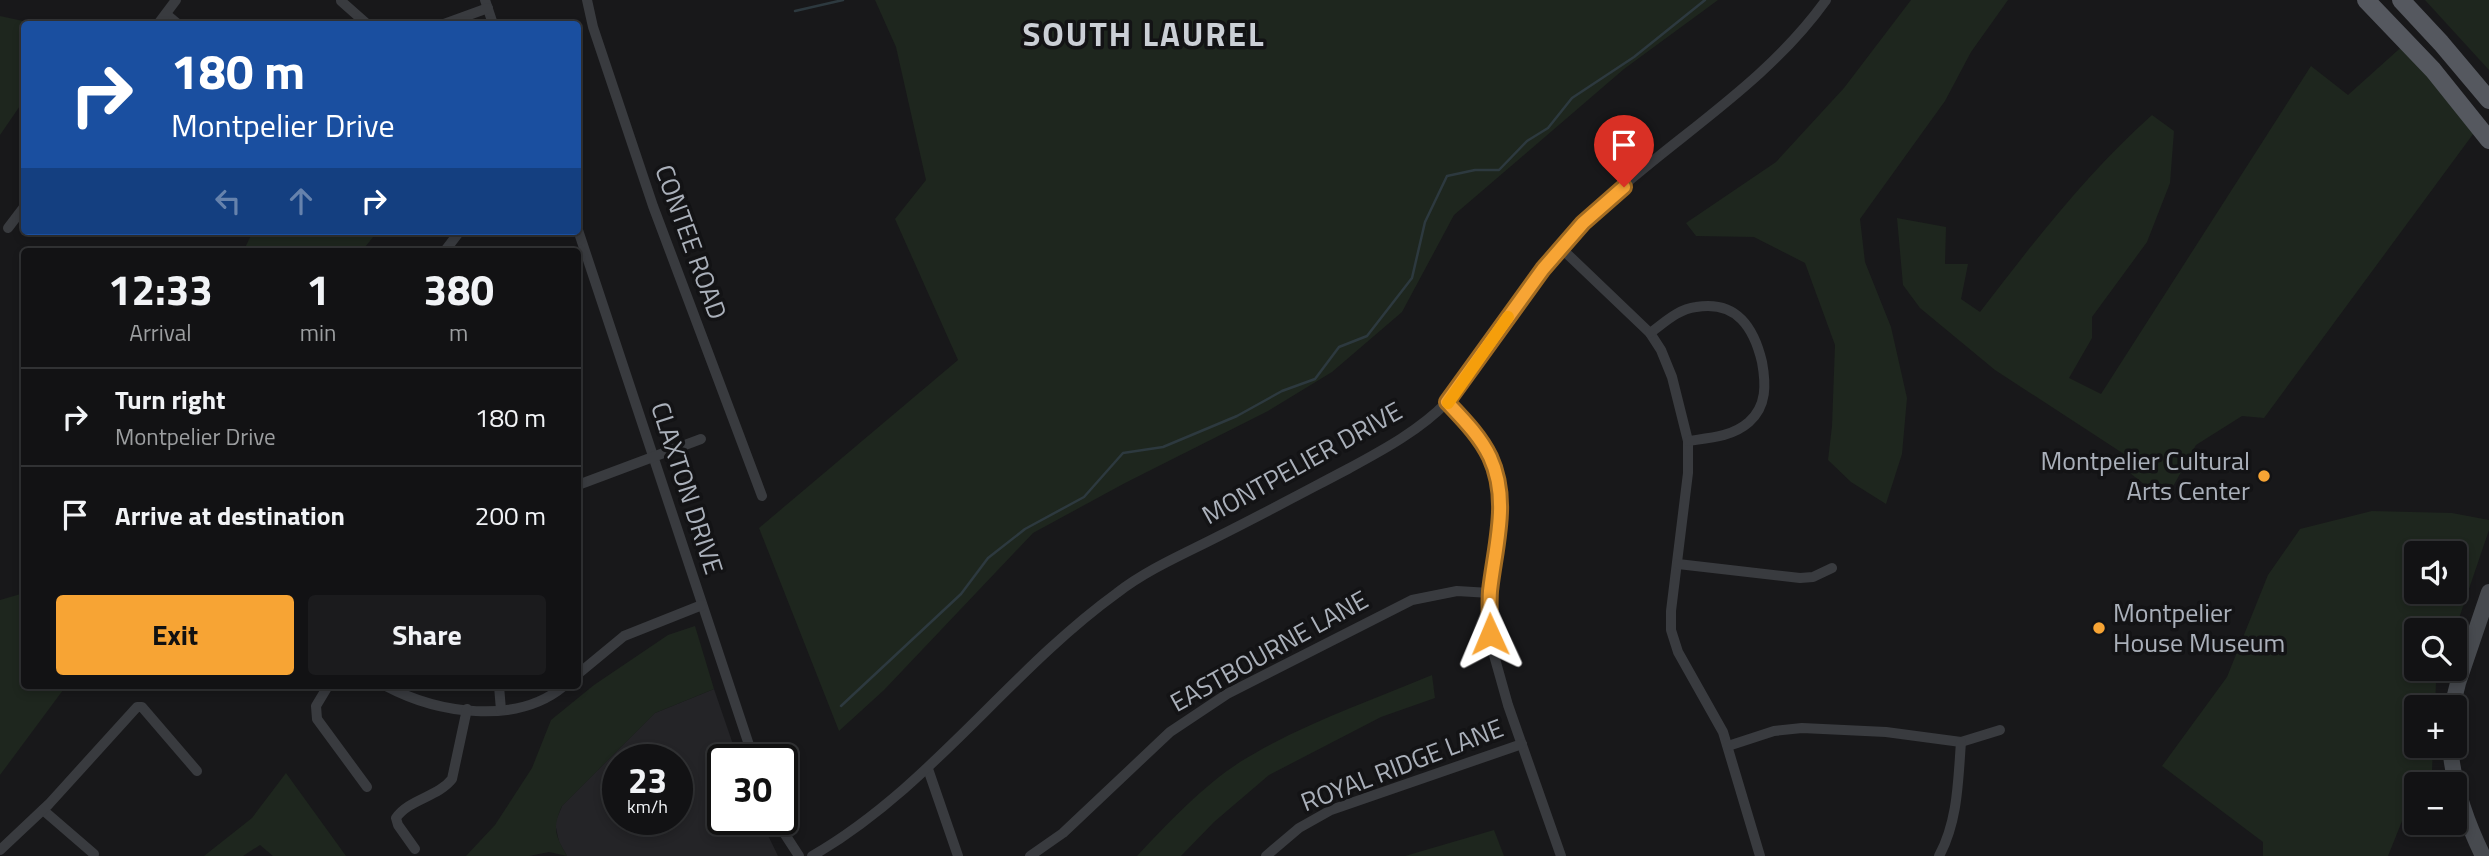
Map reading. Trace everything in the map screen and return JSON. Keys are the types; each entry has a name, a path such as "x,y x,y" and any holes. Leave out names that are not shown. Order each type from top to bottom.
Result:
{"main road":[{"path":"2366,0 2433,70 2489,139"},
{"path":"2401,0 2489,100"},
{"path":"2455,695 2489,592"},
{"path":"2452,758 2465,814 2483,856"}],"street":[{"path":"160,21 176,0"},
{"name":"CONTEE ROAD","path":"587,0 593,27 653,206 761,496"},
{"name":"MONTPELIER DRIVE","path":"812,856 850,832 928,769 1077,624 1115,594 1153,569 1381,451 1428,419 1447,402 1535,279 1561,248 1606,202 1762,73 1804,29 1826,0"},
{"path":"341,1 364,21"},
{"path":"450,21 486,4 492,21"},
{"path":"166,14 174,21"},
{"path":"8,229 21,210"},
{"name":"CLAXTON DRIVE","path":"580,235 749,744"},
{"path":"1561,248 1650,333 1661,350 1672,377 1688,441 1688,473 1671,611 1674,641 1728,746 1760,856"},
{"path":"1650,333 1681,312 1693,307 1712,306 1738,316 1756,340 1765,388 1756,415 1730,433 1688,441"},
{"path":"1447,402 1484,446 1497,477 1501,502 1500,523 1490,593 1490,634 1494,660 1561,856"},
{"path":"581,484 701,439"},
{"path":"1678,564 1800,578 1813,577 1832,568"},
{"name":"EASTBOURNE LANE","path":"1030,856 1063,834 1170,732 1218,699 1412,600 1441,593 1490,593"},
{"path":"581,672 624,636 702,605"},
{"path":"326,689 316,706 317,719 367,787"},
{"path":"393,689 415,699 467,709 502,710 535,703 559,689"},
{"path":"499,689 502,710"},
{"path":"0,850 43,810 139,707 142,707 197,771"},
{"path":"415,849 396,818 400,812 445,788 452,779 467,709"},
{"path":"1728,746 1774,731 1801,728 1886,732 1961,743 2000,730"},
{"path":"1939,856 1951,829 1955,811 1961,743"},
{"name":"ROYAL RIDGE LANE","path":"1266,856 1299,828 1331,810 1522,744"},
{"path":"928,769 958,856"},
{"path":"43,810 94,854"},
{"path":"785,835 799,856"}],"shaded area":[{"path":"875,0 1718,0 1624,69 1454,215 1402,312 1332,372 1268,411 1033,533 884,690 839,731 759,528 958,360 895,219 926,180 896,47"},
{"path":"1911,0 2008,0 1971,52 1945,101 1860,219 1865,262 1891,327 1907,398 1902,454 1886,504 1851,482 1828,460 1835,345 1805,263 1754,237 1696,236 1686,223 1776,162 1844,88"},
{"path":"2425,0 2489,0 2489,70"},
{"path":"0,16 23,21 21,21 21,104 0,135"},
{"path":"2407,42 2479,126 2264,418 2242,416 2196,445 2165,501 2130,473 2130,458 1995,370 1920,308 1903,285 1897,218 1946,227 1945,264 1968,264 1961,299 1980,312 2083,185 2152,115 2174,131 2170,183 2147,242 2092,317 2092,338 2069,378 2101,394 2311,66 2348,95"},
{"path":"251,235 375,235 364,248 245,248"},
{"path":"2372,511 2452,513 2489,520 2489,530 2467,595 2467,541 2404,541 2404,604 2464,604 2459,618 2404,618 2404,681 2437,681 2436,695 2404,695 2404,758 2433,758 2432,771 2404,772 2404,816 2388,856 2263,856 2263,842 2162,766 2227,677 2268,575 2300,529"},
{"path":"21,594 21,689 64,689 0,775 0,600"},
{"path":"695,626 714,689 655,713 624,744 602,744 602,766 562,806 557,820 556,831 567,856 549,852 529,856 466,856 495,825 532,768 551,720 594,685 668,635"},
{"path":"1432,675 1435,698 1381,717 1269,775 1214,822 1181,856 1137,856 1199,794 1240,762 1310,725"},
{"path":"714,689 733,744 707,744 707,835 768,835 778,856 567,856 559,842 555,823 562,806 602,766 602,835 693,835 693,744 624,744 655,713"},
{"path":"286,773 346,856 273,856 260,845 243,856 204,856 252,818"},
{"path":"1494,830 1504,856 1405,856"}],"waterway":[{"path":"795,11 843,0"},
{"path":"841,706 961,594 988,558 1025,529 1084,497 1123,453 1163,447 1237,416 1282,391 1315,379 1339,347 1367,336 1412,278 1425,222 1447,176 1475,170 1499,170 1527,141 1548,128 1572,98 1634,57 1705,0"}],"slow traffic":[{"path":"1448,403 1508,317"}],"place":[{"name":"Montpelier Cultural Arts Center","path":"2264,476"},
{"name":"Montpelier House Museum","path":"2099,628"}],"district":[{"name":"SOUTH LAUREL","path":"1144,34"}],"route":[{"path":"1490,634 1490,593 1500,523 1499,485 1484,446 1447,402 1543,269 1583,223 1624,187"}]}
